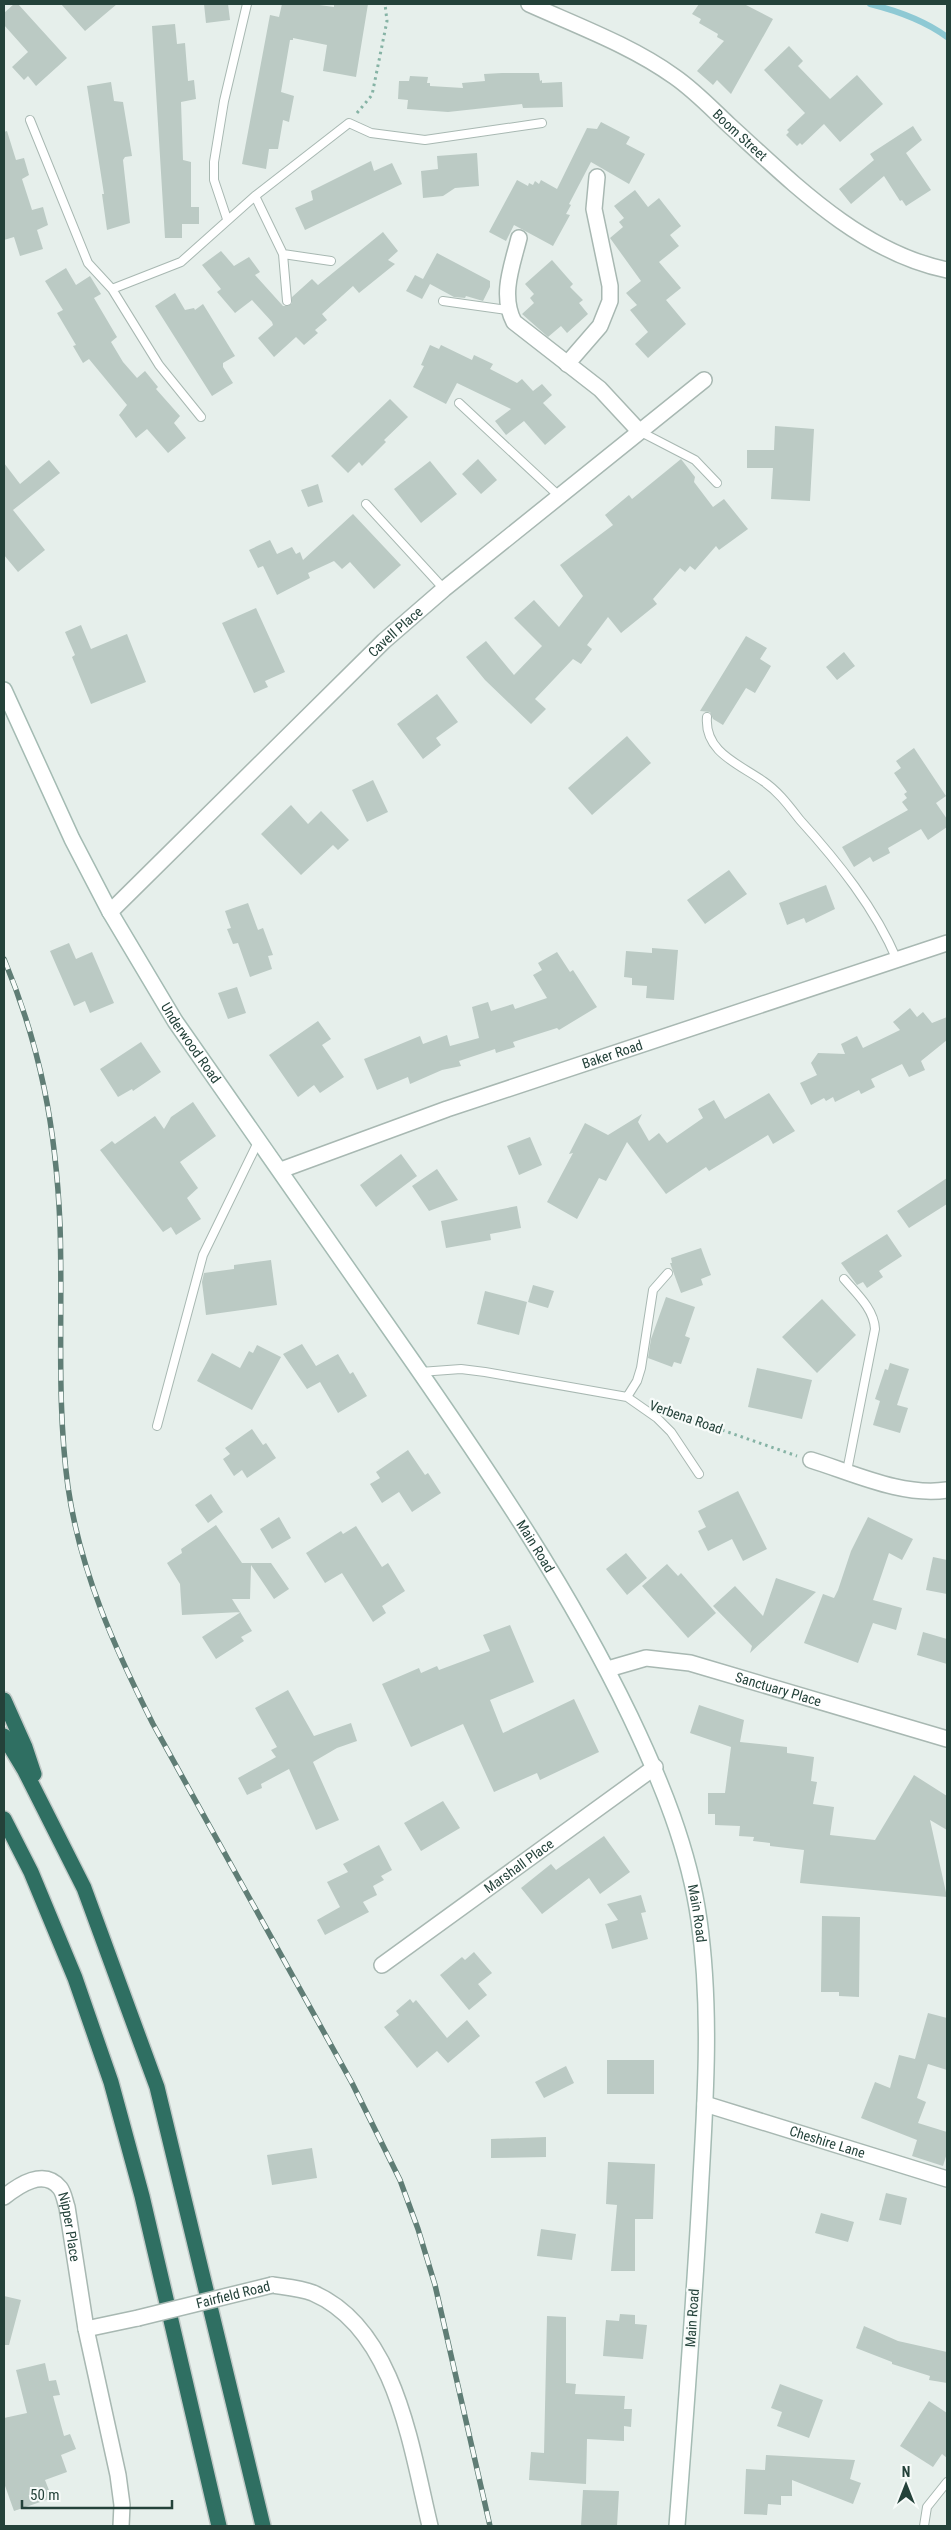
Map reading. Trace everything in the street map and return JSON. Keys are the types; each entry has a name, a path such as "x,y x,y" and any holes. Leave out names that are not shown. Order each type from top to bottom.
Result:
{"highway":[{"path":"4,1700 25,1747 45,1809"},
{"path":"4,1736 45,1809 84,1888 157,2087 264,2526"},
{"path":"4,1819 31,1872 71,1969 111,2082 142,2196 219,2526"}],"street":[{"name":"Boom Street","path":"529,4 650,61 694,92 802,188 869,241 896,255 947,270"},
{"path":"567,364 600,326 610,301 610,286 594,209 597,177"},
{"path":"519,238 508,284 507,310 514,322 614,402 639,431"},
{"name":"Cavell Place","path":"110,912 384,641 444,589 558,496 704,380"},
{"name":"Underwood Road","path":"4,690 72,840 110,912 175,1021 420,1372"},
{"name":"Baker Road","path":"280,1170 447,1109 947,943"},
{"name":"Main Road","path":"420,1372 482,1461 558,1583 608,1669 654,1767 688,1865 699,1917 707,2014 705,2104 696,2269 677,2526"},
{"path":"811,1460 896,1486 924,1491 947,1490"},
{"name":"Sanctuary Place","path":"608,1669 646,1658 690,1663 947,1739"},
{"name":"Marshall Place","path":"382,1965 654,1767"},
{"name":"Cheshire Lane","path":"705,2104 947,2179"},
{"name":"Nipper Place","path":"4,2197 19,2185 35,2179 49,2180 61,2189 68,2207 86,2329"},
{"name":"Fairfield Road","path":"86,2329 272,2285 313,2293 342,2313 373,2345 388,2375 405,2424 430,2526"},
{"path":"86,2329 118,2475 122,2505 121,2526"}],"lane":[{"path":"228,219 214,180 214,162 224,101 247,4"},
{"path":"30,120 88,263 112,289 159,365 201,418"},
{"path":"112,289 181,262 255,196 349,123 371,133 425,140 542,122"},
{"path":"255,196 283,254 287,301"},
{"path":"283,254 331,260"},
{"path":"443,301 507,310"},
{"path":"459,403 558,496"},
{"path":"639,431 694,460 717,483"},
{"path":"366,504 444,589"},
{"path":"707,717 706,729 717,749 775,791 817,838 885,932 898,960"},
{"path":"157,1426 203,1255 259,1140"},
{"path":"627,1397 637,1381 641,1368 653,1290 668,1273"},
{"path":"844,1280 869,1309 874,1319 875,1329 847,1471"},
{"path":"420,1372 461,1369 627,1397 657,1418 671,1432 699,1474"},
{"path":"924,2526 927,2507 947,2482"}],"path":[{"path":"349,123 372,95 387,21 385,4"},
{"name":"Verbena Road","path":"664,1410 811,1460"}],"building":[{"path":"14,4 18,4 67,58 36,86 28,76 24,80 12,67 28,52 4,25 4,13"},
{"path":"61,4 117,4 85,31"},
{"path":"204,4 228,4 230,20 206,23"},
{"path":"282,4 312,4 334,7 334,4 368,4 356,77 323,71 327,45 293,38 293,40 290,40 281,92 294,96 289,122 283,120 278,149 269,149 266,169 242,164 270,15 279,17"},
{"path":"699,4 744,4 773,19 731,94 717,80 713,85 697,71 724,41 717,37 718,34 699,23 701,19 692,14"},
{"path":"175,24 177,44 185,43 188,81 194,80 196,99 181,102 183,160 191,162 191,207 199,207 199,224 182,224 182,238 165,238 152,26"},
{"path":"789,46 803,61 798,66 830,99 857,75 883,104 840,142 824,124 802,145 800,143 797,146 786,135 789,132 787,130 805,113 764,70"},
{"path":"539,73 542,83 562,82 563,107 523,108 522,104 448,112 407,109 408,100 398,99 399,81 409,81 410,76 428,77 427,83 430,83 430,86 463,88 462,83 485,81 484,74"},
{"path":"111,82 114,101 123,102 132,156 125,157 123,160 130,223 107,230 102,194 104,194 87,86"},
{"path":"601,122 630,137 626,144 645,154 629,184 591,162 569,204 571,205 566,214 570,215 553,246 514,225 506,241 489,232 517,180 528,186 529,183 533,185 535,181 539,184 541,180 557,189 587,128 597,129"},
{"path":"913,126 922,140 906,153 931,190 906,206 902,200 900,201 884,176 851,204 839,189 874,160 870,154"},
{"path":"7,131 16,160 24,158 29,175 22,179 32,210 43,207 48,225 37,230 43,249 20,256 14,237 4,240 4,132"},
{"path":"477,153 479,186 455,188 443,196 423,198 421,171 438,169 437,156"},
{"path":"371,161 374,171 392,163 402,184 305,230 295,208 313,200 311,191"},
{"path":"635,190 648,207 659,198 681,226 670,235 679,246 659,262 681,288 666,300 686,324 648,358 635,344 648,332 630,310 637,305 626,293 641,281 610,238 623,227 619,222 624,218 614,206"},
{"path":"383,232 398,251 388,260 395,264 359,293 353,286 322,314 327,320 315,330 318,333 304,345 296,337 274,357 258,338 273,325 272,322 252,300 235,313 217,292 221,289 202,265 221,251 234,266 249,257 260,272 255,275 283,306 288,306 292,303 292,297 312,279 318,285"},
{"path":"437,253 490,281 490,287 483,301 466,296 465,298 454,297 430,284 422,299 406,291 415,275 423,279"},
{"path":"552,260 573,284 570,287 583,300 579,303 588,314 567,333 561,326 548,337 522,314 534,303 530,298 534,294 525,284"},
{"path":"66,268 76,285 90,276 101,294 94,298 117,337 111,342 123,362 137,378 145,371 158,387 156,389 180,416 174,423 186,438 168,453 147,429 136,438 119,415 127,405 89,359 83,363 73,346 76,345 57,313 63,310 45,281"},
{"path":"175,293 185,310 194,308 195,310 203,304 235,356 223,363 223,367 233,383 212,396 155,306"},
{"path":"430,345 439,349 441,345 472,360 474,355 493,364 490,369 517,383 522,379 533,391 542,384 552,395 543,403 566,427 545,445 524,421 506,435 495,421 511,409 457,383 446,404 413,387 424,366 421,365"},
{"path":"390,399 408,417 384,440 386,442 362,466 359,462 348,473 331,456"},
{"path":"775,426 814,429 810,501 771,499 773,468 747,468 747,450 774,450"},
{"path":"478,459 497,480 481,494 462,474"},
{"path":"681,459 695,477 694,482 713,507 724,499 748,529 719,550 716,546 695,570 690,566 685,572 680,568 653,599 657,604 621,633 608,617 587,645 592,649 581,664 573,659 535,699 546,709 531,724 485,680 466,657 486,641 514,675 542,646 514,618 534,600 559,627 583,596 560,565 613,525 605,515 629,495 632,499"},
{"path":"49,460 60,473 13,510 45,550 18,572 4,555 4,463 20,484"},
{"path":"430,461 457,494 421,523 394,489"},
{"path":"318,484 323,502 308,507 301,490"},
{"path":"353,514 401,565 374,589 350,562 342,569 334,561 308,573 310,578 277,595 263,566 258,568 249,550 270,540 277,554 292,547 296,554 300,552 303,560"},
{"path":"256,608 285,672 265,681 268,687 254,693 222,623"},
{"path":"81,625 91,649 127,634 146,682 91,704 72,657 75,655 65,632"},
{"path":"746,636 767,648 760,659 771,666 755,693 746,688 723,725 713,719 710,712 700,711"},
{"path":"844,652 855,666 837,680 826,667"},
{"path":"437,694 458,722 436,738 441,745 423,759 397,724"},
{"path":"627,736 651,763 592,815 568,788"},
{"path":"914,748 946,796 936,803 947,819 947,827 928,840 921,829 888,848 890,853 873,862 870,857 854,867 842,847 908,810 902,802 907,798 904,794 907,792 894,773 901,768 896,761"},
{"path":"373,780 388,812 367,822 352,790"},
{"path":"291,805 308,824 321,811 349,840 338,850 333,845 301,875 261,834"},
{"path":"729,870 747,894 705,924 687,900"},
{"path":"826,885 835,909 806,923 804,918 787,925 779,903"},
{"path":"248,903 258,930 263,928 273,955 268,956 272,969 250,977 238,943 233,944 227,929 231,928 225,911"},
{"path":"69,943 76,959 92,952 114,1003 90,1013 85,1001 74,1006 50,951"},
{"path":"652,948 678,950 674,1000 646,998 647,986 632,985 632,978 624,977 626,951 652,953"},
{"path":"557,952 570,972 573,970 597,1007 559,1030 557,1028 513,1042 515,1047 496,1053 495,1049 459,1061 461,1066 442,1070 410,1084 408,1077 377,1090 364,1059 420,1036 423,1044 447,1035 450,1046 479,1038 472,1007 488,1002 491,1011 513,1004 515,1009 547,998 533,975 542,970 538,963"},
{"path":"237,987 246,1013 228,1019 218,993"},
{"path":"910,1008 917,1017 923,1012 932,1023 947,1017 947,1040 921,1061 925,1070 909,1077 902,1064 871,1079 875,1087 861,1094 859,1090 835,1102 833,1097 826,1101 824,1098 811,1105 800,1083 817,1075 811,1063 818,1053 845,1054 841,1044 857,1036 863,1048 900,1030 893,1022"},
{"path":"318,1021 331,1039 322,1045 344,1077 320,1093 314,1085 298,1097 269,1055"},
{"path":"141,1042 161,1072 133,1091 132,1089 118,1097 100,1069"},
{"path":"769,1093 795,1131 773,1144 768,1135 709,1171 706,1167 666,1194 627,1142 606,1181 599,1178 577,1219 547,1202 573,1153 569,1154 585,1123 608,1135 642,1114 638,1122 649,1141 659,1133 667,1143 703,1118 698,1109 714,1100 725,1119"},
{"path":"193,1102 216,1136 180,1162 198,1188 187,1198 201,1219 176,1235 171,1227 163,1232 100,1150 112,1141 115,1144 155,1116 164,1129 171,1117"},
{"path":"530,1137 542,1165 519,1175 507,1146"},
{"path":"401,1154 417,1176 376,1207 360,1185"},
{"path":"437,1169 458,1200 429,1211 412,1186"},
{"path":"947,1178 947,1204 909,1228 897,1211"},
{"path":"517,1206 521,1228 490,1234 491,1240 446,1248 441,1221"},
{"path":"887,1234 902,1256 879,1271 883,1277 867,1288 863,1282 857,1285 841,1263"},
{"path":"701,1248 711,1275 701,1279 703,1285 681,1293 670,1263 672,1263 671,1258"},
{"path":"271,1260 277,1305 206,1315 202,1282 204,1273 234,1269 234,1265"},
{"path":"533,1285 554,1291 548,1308 528,1302"},
{"path":"485,1291 527,1302 519,1335 477,1324"},
{"path":"666,1297 695,1307 685,1336 690,1338 681,1364 674,1362 672,1367 648,1358 651,1339"},
{"path":"822,1299 856,1335 817,1373 782,1337"},
{"path":"302,1344 316,1366 338,1354 350,1374 353,1372 367,1396 338,1413 320,1382 307,1389 283,1354"},
{"path":"257,1345 281,1357 252,1410 197,1381 212,1353 240,1368 249,1351 253,1353"},
{"path":"890,1363 909,1369 897,1405 908,1408 900,1433 873,1425 880,1401 875,1399 885,1369 888,1370"},
{"path":"757,1368 812,1380 802,1419 748,1407"},
{"path":"252,1429 263,1445 266,1443 276,1458 247,1478 242,1470 234,1476 223,1459 230,1454 225,1448"},
{"path":"408,1450 425,1475 428,1473 441,1493 412,1512 399,1492 382,1503 370,1484 380,1478 376,1472"},
{"path":"738,1491 767,1549 743,1561 732,1539 708,1551 698,1531 706,1527 698,1511"},
{"path":"211,1494 223,1512 208,1523 195,1505"},
{"path":"279,1517 291,1538 272,1549 260,1529"},
{"path":"868,1517 913,1539 902,1560 889,1553 873,1600 902,1608 896,1630 873,1623 858,1663 804,1643 823,1594 834,1598 851,1551"},
{"path":"216,1525 242,1563 271,1563 289,1589 274,1599 251,1565 250,1599 232,1599 240,1612 182,1615 180,1584 167,1563 182,1553 181,1549"},
{"path":"356,1526 382,1567 388,1563 405,1591 382,1606 386,1613 373,1622 342,1573 325,1583 306,1553 341,1531 343,1534"},
{"path":"626,1553 647,1578 627,1595 606,1569"},
{"path":"933,1557 947,1560 947,1594 926,1590"},
{"path":"667,1564 678,1576 681,1573 716,1613 688,1638 642,1586"},
{"path":"776,1578 816,1592 750,1653 752,1646 713,1606 735,1586 763,1616"},
{"path":"240,1612 252,1631 241,1637 244,1641 216,1659 202,1637"},
{"path":"510,1625 534,1682 490,1700 503,1733 574,1699 599,1752 540,1780 537,1773 494,1792 463,1724 411,1747 382,1684 419,1668 421,1673 437,1666 439,1670 490,1651 483,1635"},
{"path":"923,1632 947,1639 947,1664 917,1655"},
{"path":"288,1690 314,1736 351,1723 357,1741 337,1748 313,1762 339,1820 316,1830 289,1769 261,1784 262,1788 247,1795 238,1778 276,1757 271,1750 277,1747 255,1708"},
{"path":"699,1705 744,1720 740,1742 787,1747 787,1753 814,1757 811,1781 817,1782 813,1804 834,1807 830,1835 875,1840 914,1775 947,1796 947,1830 930,1820 947,1897 800,1883 804,1850 770,1846 770,1843 753,1841 754,1837 739,1836 740,1826 715,1825 715,1814 708,1814 708,1793 725,1793 731,1747 690,1733"},
{"path":"443,1801 460,1828 421,1851 404,1823"},
{"path":"604,1836 630,1872 600,1894 589,1878 542,1914 521,1888 551,1864 556,1870"},
{"path":"379,1845 392,1870 381,1876 384,1880 373,1886 377,1895 363,1902 369,1912 325,1935 317,1920 340,1907 327,1882 348,1872 343,1864"},
{"path":"641,1895 646,1912 641,1913 648,1939 612,1949 605,1924 618,1920 607,1904"},
{"path":"822,1916 860,1917 859,1997 839,1996 839,1992 821,1992"},
{"path":"474,1952 492,1973 478,1984 487,1995 469,2010 440,1975 462,1957 465,1960"},
{"path":"410,1999 413,2003 416,2000 447,2038 467,2020 480,2036 448,2063 437,2051 417,2068 384,2027 399,2015 396,2011"},
{"path":"928,2013 947,2018 947,2070 928,2064 917,2098 926,2102 918,2123 947,2132 947,2153 943,2166 912,2156 917,2140 861,2118 875,2082 890,2088 899,2055 915,2059"},
{"path":"607,2060 654,2060 654,2094 607,2094"},
{"path":"566,2066 574,2083 544,2098 535,2082"},
{"path":"546,2137 546,2157 491,2158 491,2139"},
{"path":"312,2148 317,2178 272,2185 267,2155"},
{"path":"608,2162 655,2164 653,2219 635,2219 635,2271 611,2271 617,2205 606,2204"},
{"path":"886,2193 907,2198 901,2225 879,2220"},
{"path":"821,2213 854,2222 848,2242 815,2233"},
{"path":"541,2229 576,2234 572,2260 537,2256"},
{"path":"4,2296 21,2300 9,2345 4,2345"},
{"path":"620,2314 635,2315 635,2324 647,2325 643,2359 603,2356 606,2320 619,2321"},
{"path":"547,2316 566,2317 566,2383 576,2384 575,2394 625,2396 624,2409 632,2409 631,2427 624,2426 624,2441 587,2439 586,2484 529,2480 531,2452 544,2453"},
{"path":"864,2326 898,2341 947,2352 947,2383 929,2380 930,2376 892,2364 892,2362 856,2348"},
{"path":"45,2363 49,2381 56,2380 60,2395 53,2396 64,2436 70,2434 76,2449 61,2455 67,2472 45,2480 52,2498 14,2511 4,2483 4,2418 27,2413 16,2370"},
{"path":"780,2384 823,2400 809,2438 777,2426 782,2412 771,2408"},
{"path":"929,2401 947,2413 947,2458 942,2454 933,2467 900,2446"},
{"path":"766,2455 855,2460 850,2479 861,2483 853,2504 792,2480 792,2496 781,2496 781,2505 768,2504 767,2515 744,2514 746,2469 765,2470"},
{"path":"583,2490 619,2491 617,2526 581,2526"}],"waterway":[{"path":"870,4 910,17 947,37"}],"railway":[{"path":"4,959 17,992 37,1057 55,1155 61,1258 61,1389 64,1454 74,1518 90,1579 125,1667 153,1724 352,2083 400,2180 418,2229 435,2285 490,2526"}]}
